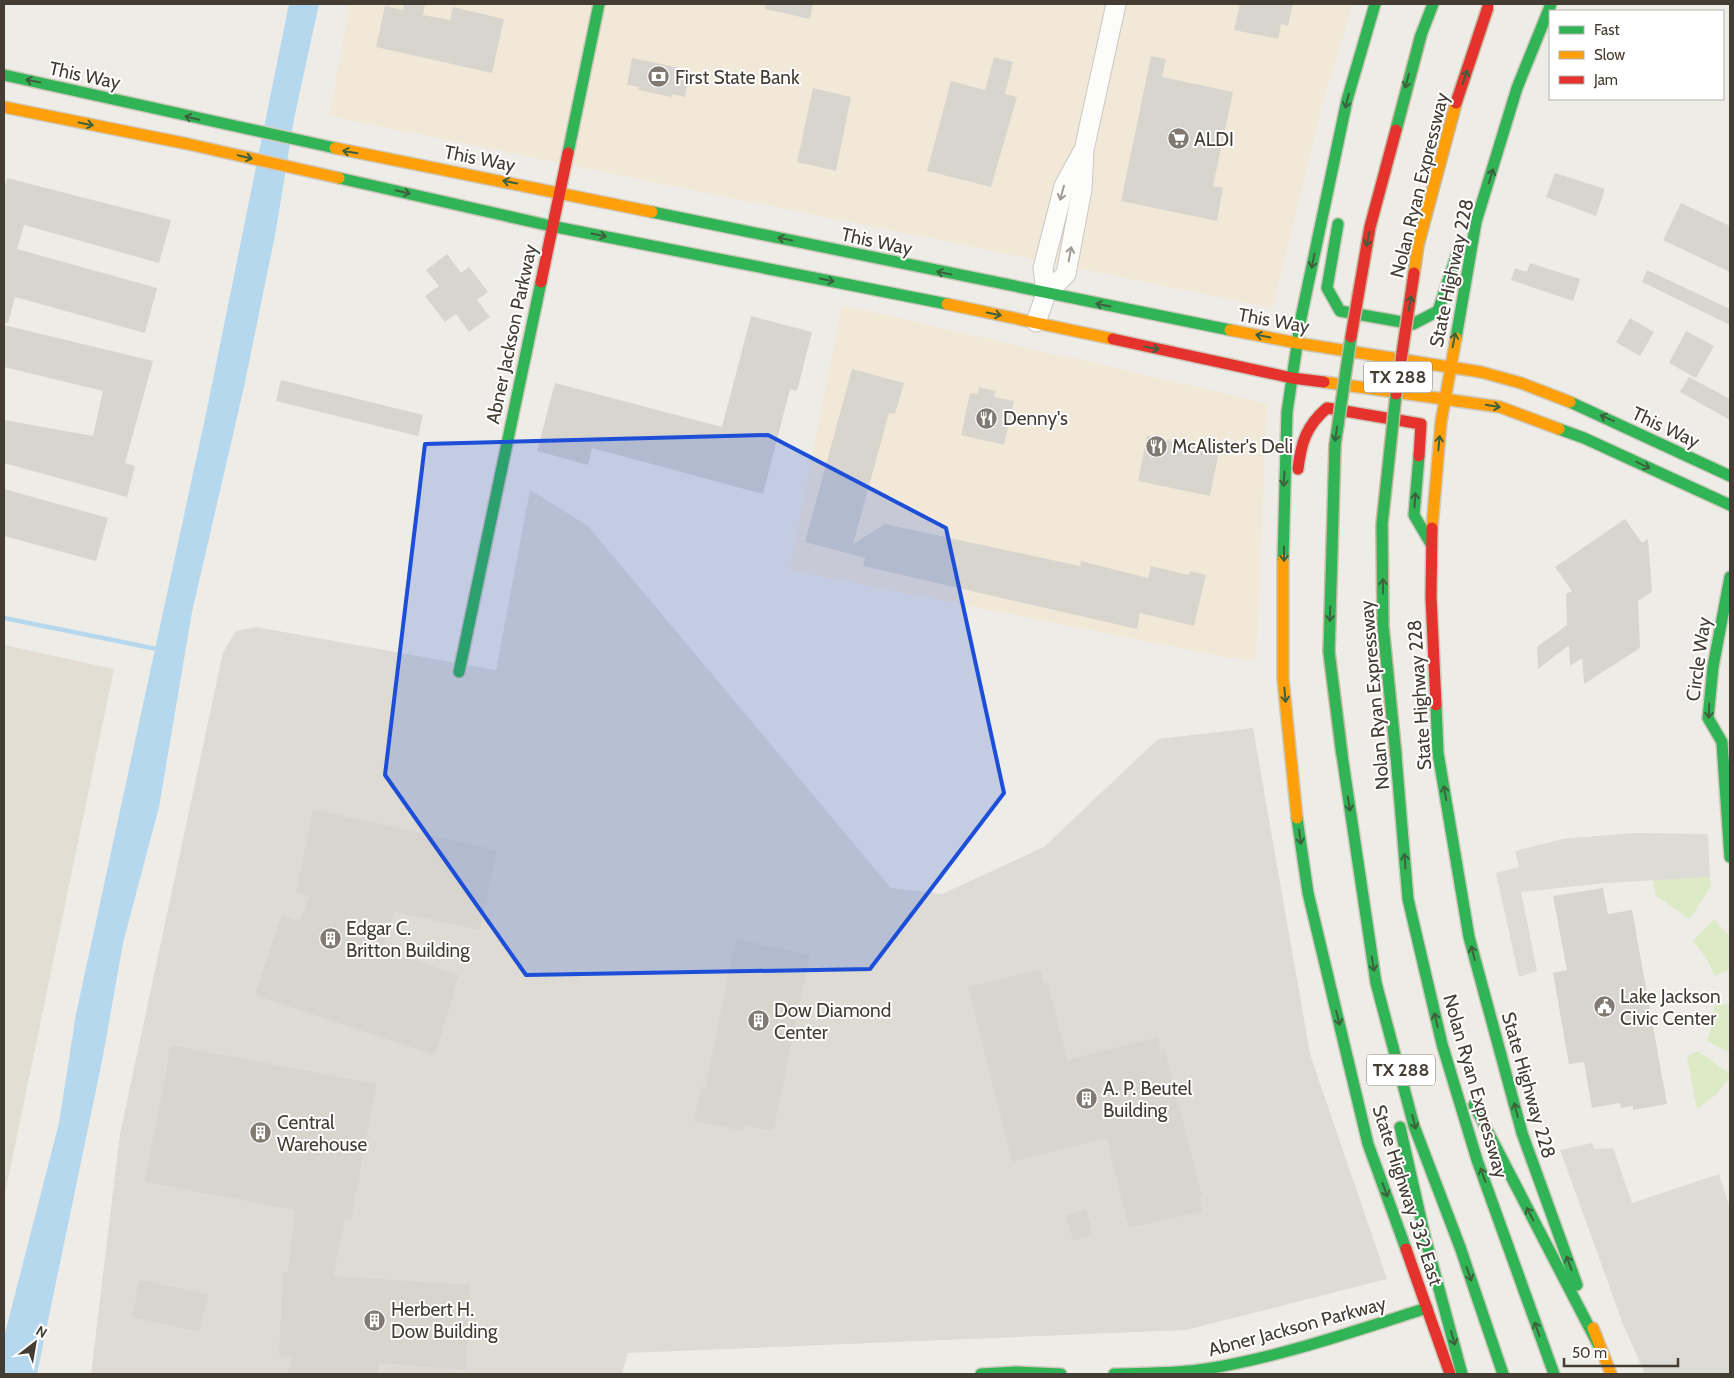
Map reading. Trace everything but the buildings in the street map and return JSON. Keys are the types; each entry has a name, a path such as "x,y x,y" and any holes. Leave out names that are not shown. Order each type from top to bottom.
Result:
{"main road":[{"name":"Abner Jackson Parkway","path":"459,672 558,192 599,4"},
{"path":"1283,506 1287,412 1297,343 1330,180 1356,66 1376,4"},
{"name":"Nolan Ryan Expressway","path":"1433,4 1409,75 1370,227 1354,312 1335,445 1329,652 1342,756 1376,983 1414,1126 1460,1247 1503,1374"},
{"name":"State Highway 228","path":"1551,4 1517,88 1476,222 1444,400 1431,544 1431,597 1438,753 1469,937 1522,1133 1611,1374"},
{"name":"Nolan Ryan Expressway","path":"1489,5 1448,127 1418,245 1391,425 1382,524 1383,626 1408,899 1442,1044 1478,1160 1554,1374"},
{"name":"This Way","path":"4,75 347,151 558,192 1046,294 1297,343 1481,372 1553,395 1730,476"},
{"path":"4,107 188,144 551,226 737,253 1036,322 1292,378 1500,407 1567,431 1730,505"},
{"path":"1330,180 1339,194"},
{"path":"1341,210 1327,288 1340,311 1413,324 1438,311 1464,233 1476,222"},
{"path":"737,253 741,230"},
{"path":"1283,506 1296,490 1301,440 1311,420 1327,408 1421,424 1414,515 1431,544"},
{"name":"State Highway 332 East","path":"1283,506 1283,679 1293,789 1308,893 1368,1144 1450,1374"},
{"name":"Circle Way","path":"1730,577 1713,667 1708,718 1722,742 1730,857"},
{"path":"1722,742 1730,733"},
{"path":"1376,983 1392,1087"},
{"path":"1442,1044 1601,1350"},
{"path":"1397,1115 1425,1237 1462,1374"},
{"name":"Abner Jackson Parkway","path":"1114,1374 1172,1374 1216,1368 1297,1348 1427,1308"},
{"path":"981,1374 1016,1372 1061,1374"}],"street":[{"path":"1036,322 1046,294 1066,274 1082,189 1084,150 1116,4"}],"highlighted area":[{"path":"768,435 946,528 1004,793 870,969 526,975 385,775 425,444"}],"shaded area":[{"path":"350,4 1353,4 1322,104 1273,308 329,116"},
{"path":"842,305 1267,403 1256,661 1224,657 789,570"},
{"path":"530,490 588,526 891,888 942,894 1044,847 1158,739 1253,728 1310,1054 1387,1279 1186,1330 628,1353 622,1374 91,1374 120,1134 223,652 236,631 256,627 496,670"},
{"path":"4,645 114,669 4,1198"},
{"path":"1634,833 1708,834 1710,877 1605,883 1521,892 1537,971 1519,977 1496,873 1519,867 1515,851 1563,839"},
{"path":"1592,1143 1595,1149 1613,1148 1632,1203 1719,1174 1730,1208 1730,1374 1645,1374 1623,1324 1560,1150"}],"green space":[{"path":"1710,877 1711,886 1690,919 1656,896 1653,880"},
{"path":"1714,919 1730,937 1730,969 1715,976 1705,956 1693,941"},
{"path":"1730,1004 1730,1053 1707,1041 1712,1024 1714,1005"},
{"path":"1698,1051 1730,1074 1730,1077 1717,1094 1697,1109 1687,1056"}],"water":[{"path":"289,4 319,4 294,119 276,230 244,387 192,612 159,807 123,943 103,1056 37,1374 4,1374 4,1337 59,1123 76,1014 207,409"}],"waterway":[{"path":"4,618 162,650"}],"traffic: fast":[{"path":"568,153 599,4"},
{"path":"1283,560 1287,412 1301,318 1347,100 1375,4"},
{"path":"1421,35 1433,4"},
{"path":"1456,338 1476,222 1517,88 1551,4"},
{"path":"1396,130 1421,35"},
{"path":"4,75 335,148"},
{"path":"339,178 551,226 947,304"},
{"path":"652,212 1230,330"},
{"path":"1338,224 1327,288 1340,311 1413,324 1438,311 1457,254"},
{"path":"459,672 541,282"},
{"path":"1342,755 1329,652 1335,445 1351,337"},
{"path":"1396,394 1382,524 1383,626 1396,756"},
{"path":"1570,402 1730,476"},
{"path":"1559,429 1584,438 1730,505"},
{"path":"1419,456 1414,515 1431,544"},
{"path":"1730,577 1713,667 1708,718 1722,742 1730,857"},
{"path":"1436,705 1438,753 1469,937 1522,1133 1577,1285"},
{"path":"1342,755 1376,983 1414,1126 1460,1247 1503,1374"},
{"path":"1396,756 1408,899 1442,1044 1477,1160 1554,1374"},
{"path":"1297,818 1308,893 1368,1144 1406,1249"},
{"path":"1474,1105 1601,1350"},
{"path":"1400,1127 1425,1237 1462,1374"},
{"path":"1114,1374 1183,1372 1234,1364 1317,1343 1427,1308"},
{"path":"981,1374 1016,1372 1061,1374"}],"traffic: slow":[{"path":"1414,273 1418,245 1456,103"},
{"path":"4,107 188,144 339,178"},
{"path":"335,148 652,212"},
{"path":"947,304 1113,339"},
{"path":"1230,330 1297,343 1481,372 1521,383 1570,402"},
{"path":"1432,528 1441,422 1456,338"},
{"path":"1324,382 1500,407 1559,429"},
{"path":"1283,560 1283,679 1297,818"},
{"path":"1593,1328 1611,1374"}],"traffic: jam":[{"path":"1456,103 1488,7"},
{"path":"1351,337 1370,227 1396,130"},
{"path":"541,282 568,153"},
{"path":"1396,394 1414,273"},
{"path":"1113,339 1292,378 1324,382"},
{"path":"1298,469 1303,443 1309,428 1327,408 1421,424 1419,456"},
{"path":"1432,528 1431,597 1436,705"},
{"path":"1406,1249 1450,1374"}],"place":[{"name":"First State Bank","path":"659,77"},
{"name":"ALDI","path":"1178,139"},
{"name":"Denny's","path":"987,418"},
{"name":"McAlister's Deli","path":"1156,446"},
{"name":"Edgar C. Britton Building","path":"330,939"},
{"name":"Lake Jackson Civic Center","path":"1604,1007"},
{"name":"Dow Diamond Center","path":"758,1021"},
{"name":"A. P. Beutel Building","path":"1087,1099"},
{"name":"Central Warehouse","path":"261,1133"},
{"name":"Herbert H. Dow Building","path":"375,1320"}]}
